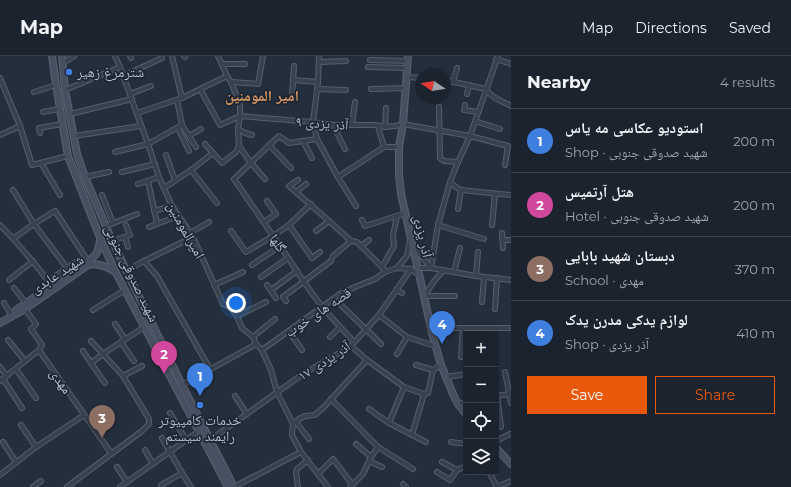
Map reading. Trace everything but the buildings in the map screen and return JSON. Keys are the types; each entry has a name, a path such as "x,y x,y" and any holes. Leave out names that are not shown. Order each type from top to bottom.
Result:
{"main road":[{"name":"شهید صدوقی جنوبی","path":"52,56 68,156 100,240 228,487"},
{"name":"شهید صدوقی جنوبی","path":"62,56 65,90 77,154 85,177 126,272 234,487"},
{"name":"آذر یزدی","path":"408,58 403,124 399,147 399,174 402,194 435,346 453,394 463,410"},
{"name":"شهید عابدی","path":"0,323 12,315 16,310 26,306 53,287 98,253 100,240"},
{"name":"شهید عابدی","path":"53,287 90,264 109,268 115,271"},
{"path":"187,409 193,406"},
{"path":"499,451 511,464"}],"street":[{"path":"63,63 74,56"},
{"name":"امیرالمومنین","path":"115,56 132,99 159,177 172,206 193,237 223,304 230,307 237,316 242,328 253,337 256,344 262,350 271,370 277,392"},
{"path":"172,56 182,98"},
{"path":"205,144 222,163 236,152 239,146 238,129 240,104 218,56"},
{"path":"231,82 258,84 263,56"},
{"path":"320,56 318,89 313,122 317,139 356,206"},
{"path":"123,76 162,58"},
{"path":"370,60 408,58"},
{"path":"432,268 438,225 450,182 470,136 497,58 511,64"},
{"path":"319,62 346,61"},
{"path":"222,64 245,64"},
{"path":"292,96 294,66"},
{"path":"65,90 120,67"},
{"path":"368,67 407,68"},
{"path":"457,68 453,82 486,89 492,97 511,106"},
{"path":"137,113 182,98 227,76"},
{"path":"407,77 415,78"},
{"path":"0,78 20,126 31,163 33,165 68,156"},
{"path":"293,80 318,82"},
{"path":"34,92 56,85"},
{"path":"467,94 469,85"},
{"path":"130,94 152,86"},
{"path":"371,89 406,88"},
{"path":"200,89 220,125 240,116"},
{"path":"318,89 346,90"},
{"path":"70,114 132,99"},
{"path":"176,100 182,125 196,147"},
{"path":"352,125 355,102"},
{"path":"465,106 464,110 478,112"},
{"path":"439,107 440,158 444,161 458,162"},
{"path":"385,127 386,108"},
{"path":"43,112 60,109"},
{"name":"آذر یزدی ۹","path":"240,116 333,125 385,127 403,124 439,130 508,146 505,165"},
{"path":"475,121 500,129"},
{"path":"40,134 39,128 62,124"},
{"path":"115,152 148,144 182,125"},
{"path":"333,125 345,150"},
{"path":"0,135 20,126"},
{"path":"74,136 141,126"},
{"path":"378,126 384,147"},
{"path":"178,128 189,151"},
{"path":"189,136 201,129"},
{"path":"238,129 252,135"},
{"path":"251,163 279,136 289,143 317,139"},
{"path":"303,141 312,158"},
{"path":"269,145 291,168"},
{"path":"239,146 265,179"},
{"path":"338,177 384,147 399,147"},
{"path":"164,188 212,153"},
{"path":"166,155 175,180"},
{"path":"41,163 60,195"},
{"name":"گلها","path":"251,163 234,179 322,307 354,342"},
{"path":"122,172 155,164"},
{"path":"190,170 217,203"},
{"path":"85,177 109,172"},
{"path":"138,184 159,177"},
{"path":"298,180 289,186 351,241 357,242 362,246 385,272"},
{"path":"148,181 157,223"},
{"path":"450,182 461,190 511,195"},
{"path":"296,192 306,184"},
{"path":"13,190 34,224 67,268"},
{"path":"458,209 461,190"},
{"path":"492,225 495,194"},
{"path":"102,195 113,223"},
{"path":"264,222 278,216 267,201"},
{"path":"231,231 246,252 289,225 311,204"},
{"path":"154,211 172,206"},
{"path":"14,238 55,211 88,261"},
{"path":"362,220 365,226 406,213"},
{"path":"106,226 137,214"},
{"path":"149,227 178,216"},
{"path":"382,267 394,246 392,235 397,216"},
{"path":"316,231 329,221"},
{"path":"190,233 209,222"},
{"path":"0,224 14,238 53,287"},
{"path":"112,241 130,235 126,225"},
{"path":"289,225 312,258 320,252"},
{"path":"438,225 484,239"},
{"path":"502,233 503,248"},
{"path":"397,268 407,256 411,236"},
{"path":"124,237 128,247"},
{"path":"126,272 144,261 193,237"},
{"path":"362,246 369,240"},
{"path":"503,240 511,240"},
{"path":"286,301 283,297 331,261 333,256 351,241"},
{"path":"252,266 280,246"},
{"path":"414,247 432,268"},
{"path":"454,272 460,248"},
{"path":"476,276 478,252"},
{"path":"261,277 288,258"},
{"path":"9,280 33,261"},
{"path":"144,261 157,276 210,369"},
{"path":"53,278 76,262 80,266"},
{"name":"قصه های خوب","path":"262,350 340,294 375,279 385,272 397,268 411,269"},
{"path":"418,268 432,268 476,276 511,280"},
{"path":"411,269 420,276"},
{"name":"آذر یزدی ۱۷","path":"210,440 303,374 351,346 379,315 411,269"},
{"path":"424,296 444,270"},
{"path":"271,290 297,271"},
{"path":"214,285 243,272"},
{"path":"482,302 484,277"},
{"path":"495,309 497,278"},
{"path":"267,285 276,298"},
{"path":"14,288 26,306"},
{"path":"93,310 125,290"},
{"path":"396,290 402,293"},
{"path":"424,296 455,296"},
{"path":"237,316 266,302"},
{"path":"4,304 12,315"},
{"name":"مهدی","path":"26,306 36,324 31,329 42,345 39,350 111,453"},
{"path":"342,306 381,344"},
{"path":"379,315 407,337 435,346"},
{"path":"253,337 275,319"},
{"path":"115,324 125,339"},
{"path":"91,363 144,327"},
{"path":"330,337 340,327"},
{"path":"431,328 509,328"},
{"path":"461,357 463,328"},
{"path":"288,331 302,350"},
{"path":"397,354 407,337"},
{"path":"8,340 26,361"},
{"path":"67,487 142,431 149,424 149,419 123,376 91,341"},
{"path":"121,342 134,361"},
{"path":"182,385 256,344"},
{"path":"351,346 367,360 404,387 424,394"},
{"path":"3,379 39,350"},
{"path":"83,352 105,383"},
{"path":"328,487 301,452 292,435 294,423 305,416 315,415 367,360"},
{"path":"416,365 433,370"},
{"path":"412,435 424,394 428,393 433,370 441,365"},
{"path":"123,376 142,366"},
{"path":"0,367 3,379 22,408"},
{"path":"16,369 36,398"},
{"path":"505,372 511,403"},
{"path":"446,377 463,374"},
{"path":"389,424 404,387"},
{"path":"277,392 294,423 309,439"},
{"path":"499,396 509,394"},
{"path":"235,396 247,414"},
{"path":"331,399 378,447 414,469"},
{"path":"458,404 463,403"},
{"path":"497,403 501,427"},
{"path":"368,409 389,424 426,442"},
{"path":"170,413 186,440"},
{"path":"0,475 36,447 84,415"},
{"path":"21,426 36,447"},
{"path":"120,487 199,431"},
{"path":"499,439 509,434"},
{"path":"162,438 182,473 192,487"},
{"path":"3,442 16,462"},
{"path":"451,442 463,444"},
{"path":"356,444 370,459 382,467"},
{"path":"318,474 333,459 351,486 363,474 378,447"},
{"path":"146,450 153,464"},
{"path":"234,487 301,452"},
{"path":"298,487 296,473 297,469 308,460"},
{"path":"442,462 457,470"},
{"path":"117,467 127,482"},
{"path":"436,472 450,480 457,470 463,467"},
{"path":"161,486 182,473"},
{"path":"490,475 496,487 511,481"},
{"path":"33,487 41,480"}],"place":[{"name":"شترمرغ زهیر","path":"69,72"},
{"name":"لوازم یدکی مدرن یدک","path":"442,344"},
{"name":"هتل آرتمیس","path":"164,374"},
{"name":"استودیو عکاسی مه یاس","path":"200,396"},
{"name":"خدمات کامپیوتر رایمند سیستم","path":"200,405"},
{"name":"دبستان شهید بابایی","path":"102,438"}],"district":[{"name":"امیر المومنین","path":"262,96"}]}
